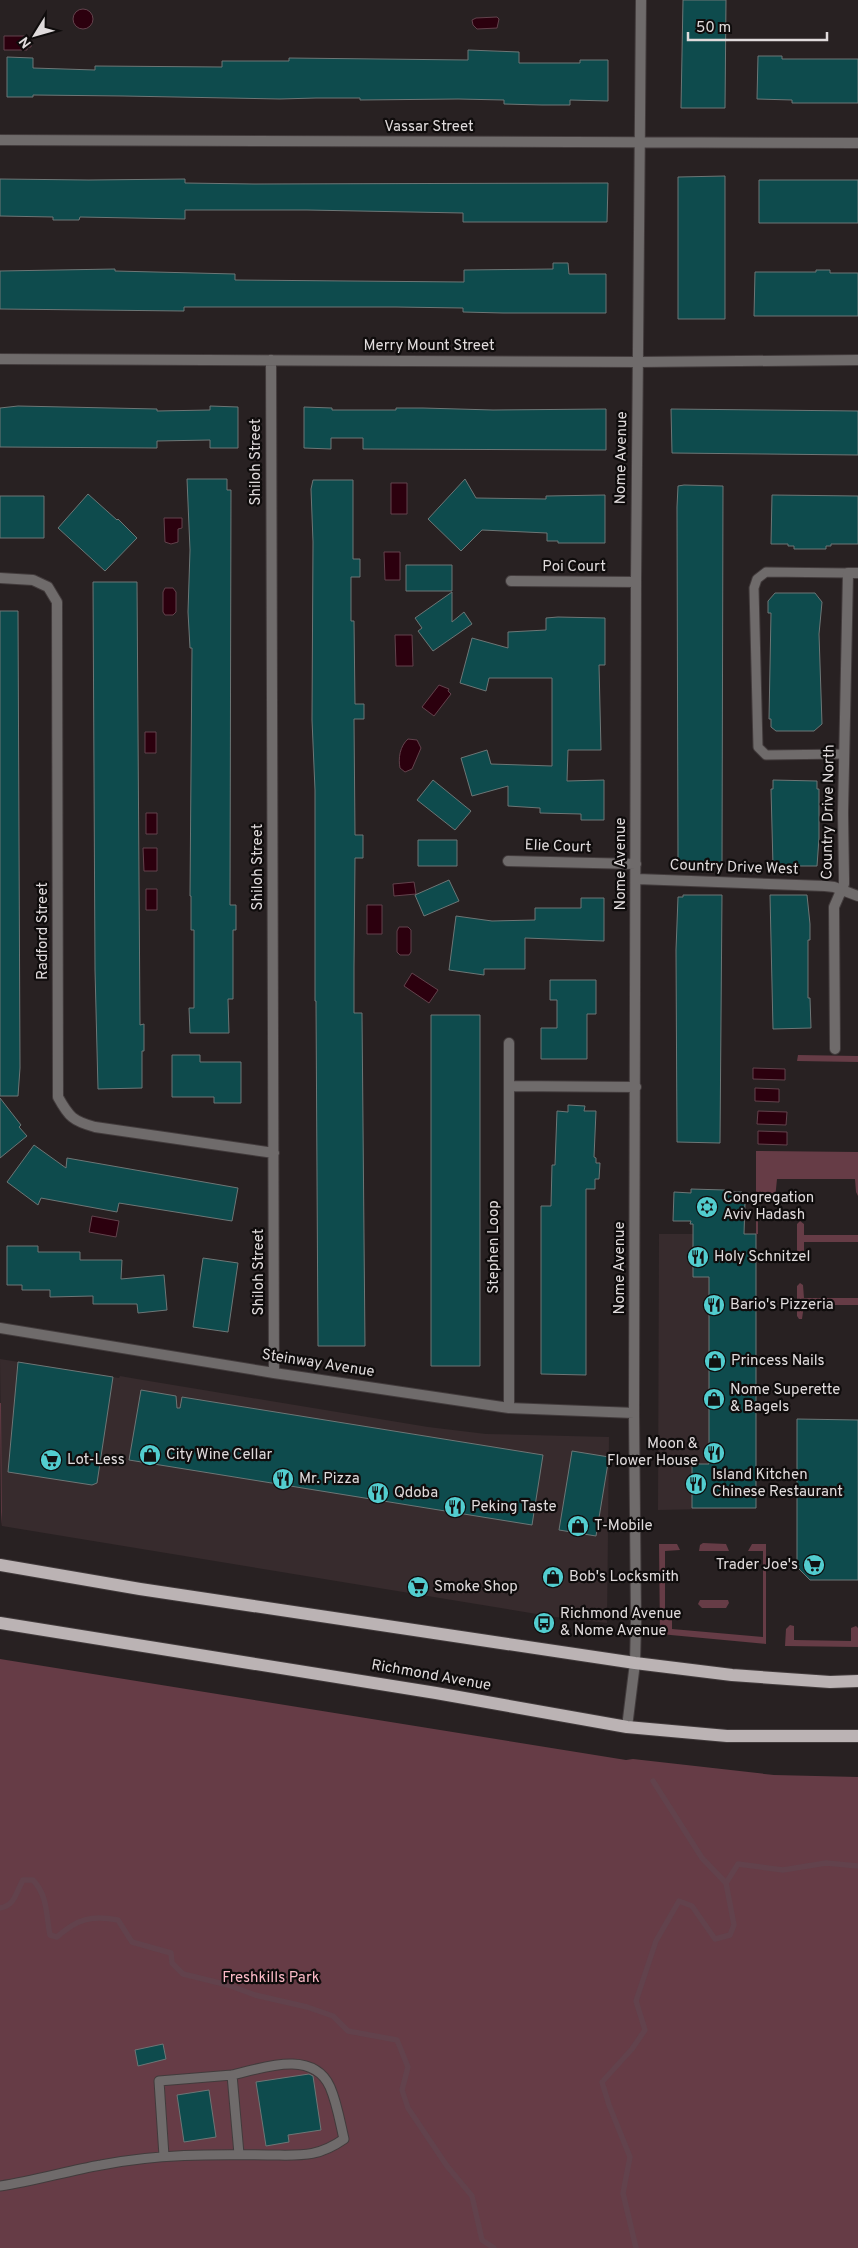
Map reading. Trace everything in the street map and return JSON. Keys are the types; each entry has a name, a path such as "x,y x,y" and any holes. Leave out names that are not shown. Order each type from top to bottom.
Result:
{"main road":[{"path":"0,1565 140,1589 635,1662 732,1675 830,1682 858,1681"},
{"name":"Richmond Avenue","path":"0,1623 436,1693 627,1727 727,1736 858,1736"}],"street":[{"name":"Nome Avenue","path":"627,1727 635,1662 636,582 641,0"},
{"name":"Vassar Street","path":"0,140 858,143"},
{"name":"Merry Mount Street","path":"0,359 638,362 858,360"},
{"name":"Shiloh Street","path":"271,360 274,1373"},
{"name":"Country Drive North","path":"835,1049 834,908 844,878 844,754 853,573"},
{"name":"Radford Street","path":"0,578 33,580 48,587 56,602 58,1096 66,1112 76,1122 95,1127 274,1153"},
{"name":"Poi Court","path":"511,581 636,582"},
{"name":"Elie Court","path":"508,861 636,864"},
{"name":"Country Drive West","path":"636,879 825,886 858,896"},
{"name":"Stephen Loop","path":"509,1043 509,1408"},
{"path":"509,1086 636,1087"},
{"name":"Steinway Avenue","path":"0,1328 274,1373 509,1408 634,1413"}],"lane":[{"path":"844,754 766,755 758,747 754,588 757,579 766,572 853,573"},
{"path":"0,2186 29,2182 101,2164 164,2156 308,2155 329,2150 344,2139 330,2086 321,2074 312,2068 286,2063 232,2075 159,2082 164,2156"},
{"path":"232,2075 239,2154"}],"shaded area":[{"path":"83,9 90,12 93,19 90,26 83,29 76,26 73,19 76,12"},
{"path":"497,17 499,19 497,28 477,29 473,25 472,20 476,18"},
{"path":"4,36 27,36 27,39 31,39 31,47 27,47 27,50 4,50"},
{"path":"391,483 407,483 407,514 391,514"},
{"path":"164,518 182,518 182,528 178,529 178,542 171,544 165,542"},
{"path":"384,552 400,552 400,580 385,580"},
{"path":"165,588 173,588 176,592 176,612 173,615 165,615 163,612 163,592"},
{"path":"395,635 412,635 413,666 396,666"},
{"path":"439,685 449,689 448,691 451,694 434,716 422,707"},
{"path":"145,732 156,732 156,753 145,753"},
{"path":"408,739 417,740 421,748 412,769 405,772 400,768 399,760 401,749"},
{"path":"146,813 157,813 157,834 146,834"},
{"path":"143,848 157,848 157,871 144,871"},
{"path":"414,882 416,894 394,896 393,884"},
{"path":"146,889 157,889 157,910 146,910"},
{"path":"367,905 382,905 382,934 367,934"},
{"path":"399,927 408,927 411,930 411,952 409,955 400,955 397,952 397,931"},
{"path":"412,973 438,990 429,1003 404,986"},
{"path":"753,1068 785,1069 785,1080 753,1079"},
{"path":"755,1088 779,1089 779,1102 755,1101"},
{"path":"758,1111 787,1112 786,1125 757,1124"},
{"path":"758,1131 787,1132 787,1145 758,1144"},
{"path":"92,1216 119,1221 116,1237 89,1232"},
{"path":"659,1234 756,1234 756,1508 658,1510"},
{"path":"0,1359 119,1378 120,1376 428,1427 486,1434 609,1437 607,1623 555,1617 2,1526"}],"green space":[{"path":"798,1055 858,1056 858,1062 797,1061"},
{"path":"756,1151 858,1152 858,1196 855,1179 777,1179 775,1199 758,1200 758,1234 756,1234"},
{"path":"800,1221 804,1224 804,1235 858,1235 858,1242 804,1242 804,1254 800,1257 797,1253 797,1224"},
{"path":"800,1283 803,1285 804,1298 858,1298 858,1305 804,1305 802,1319 799,1319 797,1316 797,1286"},
{"path":"1,1403 2,1527 1,1511"},
{"path":"703,1543 726,1544 729,1551 699,1551 700,1545"},
{"path":"659,1544 677,1544 680,1550 665,1551 665,1615 672,1615 672,1629 763,1637 763,1570 766,1571 766,1644 660,1634"},
{"path":"752,1544 766,1544 766,1568 763,1568 763,1551 748,1551"},
{"path":"700,1600 728,1600 729,1603 726,1608 702,1608 698,1604"},
{"path":"790,1625 794,1626 794,1640 851,1641 851,1628 856,1626 858,1628 858,1647 785,1646 786,1629"},
{"name":"Freshkills Park","path":"0,1659 626,1760 633,1759 774,1775 858,1777 858,2248 0,2248"}],"building":[{"path":"683,0 726,0 725,108 681,108"},
{"path":"468,50 519,52 519,63 580,63 580,60 608,60 608,101 570,100 570,105 542,105 504,104 504,100 458,99 360,100 360,98 280,99 33,95 33,97 7,97 7,57 33,58 33,68 95,70 95,66 222,67 222,61 289,61 289,58 468,60"},
{"path":"758,56 782,56 782,59 858,59 858,103 792,103 792,100 757,99"},
{"path":"725,176 725,319 678,319 678,177"},
{"path":"0,179 185,179 185,183 254,184 608,183 607,222 463,222 463,213 307,210 185,210 185,219 80,217 79,220 53,220 53,217 0,216"},
{"path":"759,180 858,180 858,223 759,223"},
{"path":"553,263 568,263 569,274 606,274 606,313 463,312 463,308 396,307 184,307 184,311 0,309 0,271 115,269 115,271 235,274 235,280 464,282 464,270 553,269"},
{"path":"816,270 830,270 830,273 858,273 858,316 754,316 755,272 816,272"},
{"path":"18,406 157,409 157,411 210,410 210,406 238,407 238,448 210,448 210,440 157,441 157,448 0,447 0,408"},
{"path":"304,407 332,408 332,410 396,410 396,408 493,410 606,409 606,450 363,449 363,438 331,438 331,449 304,448"},
{"path":"671,409 858,411 858,455 672,453"},
{"path":"187,479 227,479 227,490 231,490 230,905 236,905 236,930 233,930 233,999 228,999 229,1033 190,1033 189,1008 194,1008 194,930 191,930 190,896 192,648 190,648 188,612 190,550"},
{"path":"465,479 476,498 546,499 546,496 605,495 605,543 558,543 558,541 547,541 547,533 482,530 461,551 428,519"},
{"path":"313,480 353,480 353,559 360,559 360,577 351,577 351,621 354,621 355,704 364,704 364,719 354,719 355,835 363,835 363,858 355,858 354,1013 362,1013 365,1346 318,1346 315,790 312,720 313,542 311,489"},
{"path":"678,486 723,486 722,867 678,866 677,507"},
{"path":"88,494 137,538 105,571 58,528"},
{"path":"772,495 858,496 858,544 831,544 831,546 826,546 826,549 794,549 794,546 788,546 788,544 771,544"},
{"path":"0,496 44,496 44,538 0,538"},
{"path":"406,565 452,565 452,591 406,591"},
{"path":"93,582 137,582 140,1025 144,1024 142,1088 98,1089 95,970"},
{"path":"452,592 452,622 464,612 472,624 433,651 418,631 422,628 415,618"},
{"path":"775,593 815,593 822,602 819,634 822,724 814,731 776,731 771,727 771,719 769,719 771,613 768,613 768,601"},
{"path":"0,611 18,611 20,1068 18,1096 0,1096"},
{"path":"546,618 605,618 605,665 599,665 601,750 568,750 567,781 604,780 604,820 581,820 581,814 540,813 540,808 508,806 508,786 472,796 461,758 487,750 491,764 552,766 552,678 489,678 486,691 460,683 472,638 508,648 508,632 546,630"},
{"path":"433,780 471,811 455,830 417,800"},
{"path":"773,780 817,781 817,789 819,789 819,838 817,866 773,866 771,789 773,789"},
{"path":"418,840 457,840 457,866 418,866"},
{"path":"449,880 459,901 424,916 415,895"},
{"path":"683,895 722,895 720,1143 677,1142 676,950 678,897 683,897"},
{"path":"770,895 807,895 810,924 810,940 808,940 808,998 810,998 811,1028 773,1029"},
{"path":"581,898 604,898 604,941 525,938 525,969 484,969 484,975 449,970 456,916 492,921 535,920 535,908 581,908"},
{"path":"550,980 596,980 596,1014 587,1014 587,1059 541,1059 541,1028 557,1028 557,1000 550,1000"},
{"path":"431,1015 480,1015 480,1366 431,1366"},
{"path":"172,1055 200,1055 200,1062 241,1062 241,1103 214,1103 214,1097 172,1097"},
{"path":"0,1098 27,1136 0,1158"},
{"path":"568,1105 585,1106 584,1111 596,1111 594,1157 596,1158 596,1163 600,1163 599,1179 595,1179 595,1189 586,1189 586,1375 541,1374 541,1206 551,1206 552,1165 555,1165 557,1111 568,1112"},
{"path":"34,1145 66,1168 67,1158 238,1188 232,1221 119,1203 117,1212 41,1198 38,1205 7,1182"},
{"path":"691,1189 742,1192 742,1203 745,1203 744,1234 756,1234 756,1508 692,1508 692,1464 709,1464 709,1277 693,1277 693,1224 690,1224 691,1221 673,1221 674,1192 691,1193"},
{"path":"7,1246 38,1246 38,1252 80,1252 80,1260 122,1260 121,1279 164,1275 167,1310 138,1313 137,1304 93,1304 93,1296 50,1297 50,1290 22,1290 22,1285 7,1285"},
{"path":"203,1258 238,1263 228,1332 193,1327"},
{"path":"18,1362 113,1377 97,1483 92,1485 8,1472"},
{"path":"141,1390 176,1396 177,1408 180,1408 182,1397 543,1455 532,1525 129,1460"},
{"path":"797,1419 858,1420 858,1580 810,1580 797,1567"},
{"path":"572,1451 609,1457 596,1536 559,1530"},
{"path":"163,2044 166,2059 138,2066 135,2050"},
{"path":"309,2074 313,2076 321,2130 288,2135 289,2142 266,2146 256,2082"},
{"path":"209,2090 216,2137 184,2142 177,2095"}],"waterway":[{"path":"653,1781 702,1858 726,1883 738,1864 783,1870 826,1863 858,1866"},
{"path":"0,1908 5,1907 15,1898 23,1880 33,1880 44,1899 50,1935 57,1937 78,1922 92,1918 118,1920 132,1942 171,1953 172,1963 183,1974 228,1985 255,1995 307,2007 333,2016 348,2031 397,2040 408,2067 402,2090 408,2108 447,2166 472,2196 482,2240 494,2248"},
{"path":"636,2248 623,2193 630,2157 602,2082 632,2049 645,2030 636,2001 656,1941 679,1901 692,1906 715,1939 730,1935 734,1925 726,1883"}],"place":[{"name":"Congregation Aviv Hadash","path":"707,1207"},
{"name":"Holy Schnitzel","path":"698,1257"},
{"name":"Bario's Pizzeria","path":"714,1305"},
{"name":"Princess Nails","path":"715,1361"},
{"name":"Nome Superette & Bagels","path":"714,1399"},
{"name":"Moon & Flower House","path":"714,1453"},
{"name":"City Wine Cellar","path":"150,1455"},
{"name":"Lot-Less","path":"51,1460"},
{"name":"Mr. Pizza","path":"283,1479"},
{"name":"Island Kitchen Chinese Restaurant","path":"696,1484"},
{"name":"Qdoba","path":"378,1493"},
{"name":"Peking Taste","path":"455,1507"},
{"name":"T-Mobile","path":"578,1526"},
{"name":"Trader Joe's","path":"814,1565"},
{"name":"Bob's Locksmith","path":"553,1577"},
{"name":"Smoke Shop","path":"418,1587"},
{"name":"Richmond Avenue & Nome Avenue","path":"544,1623"}]}
